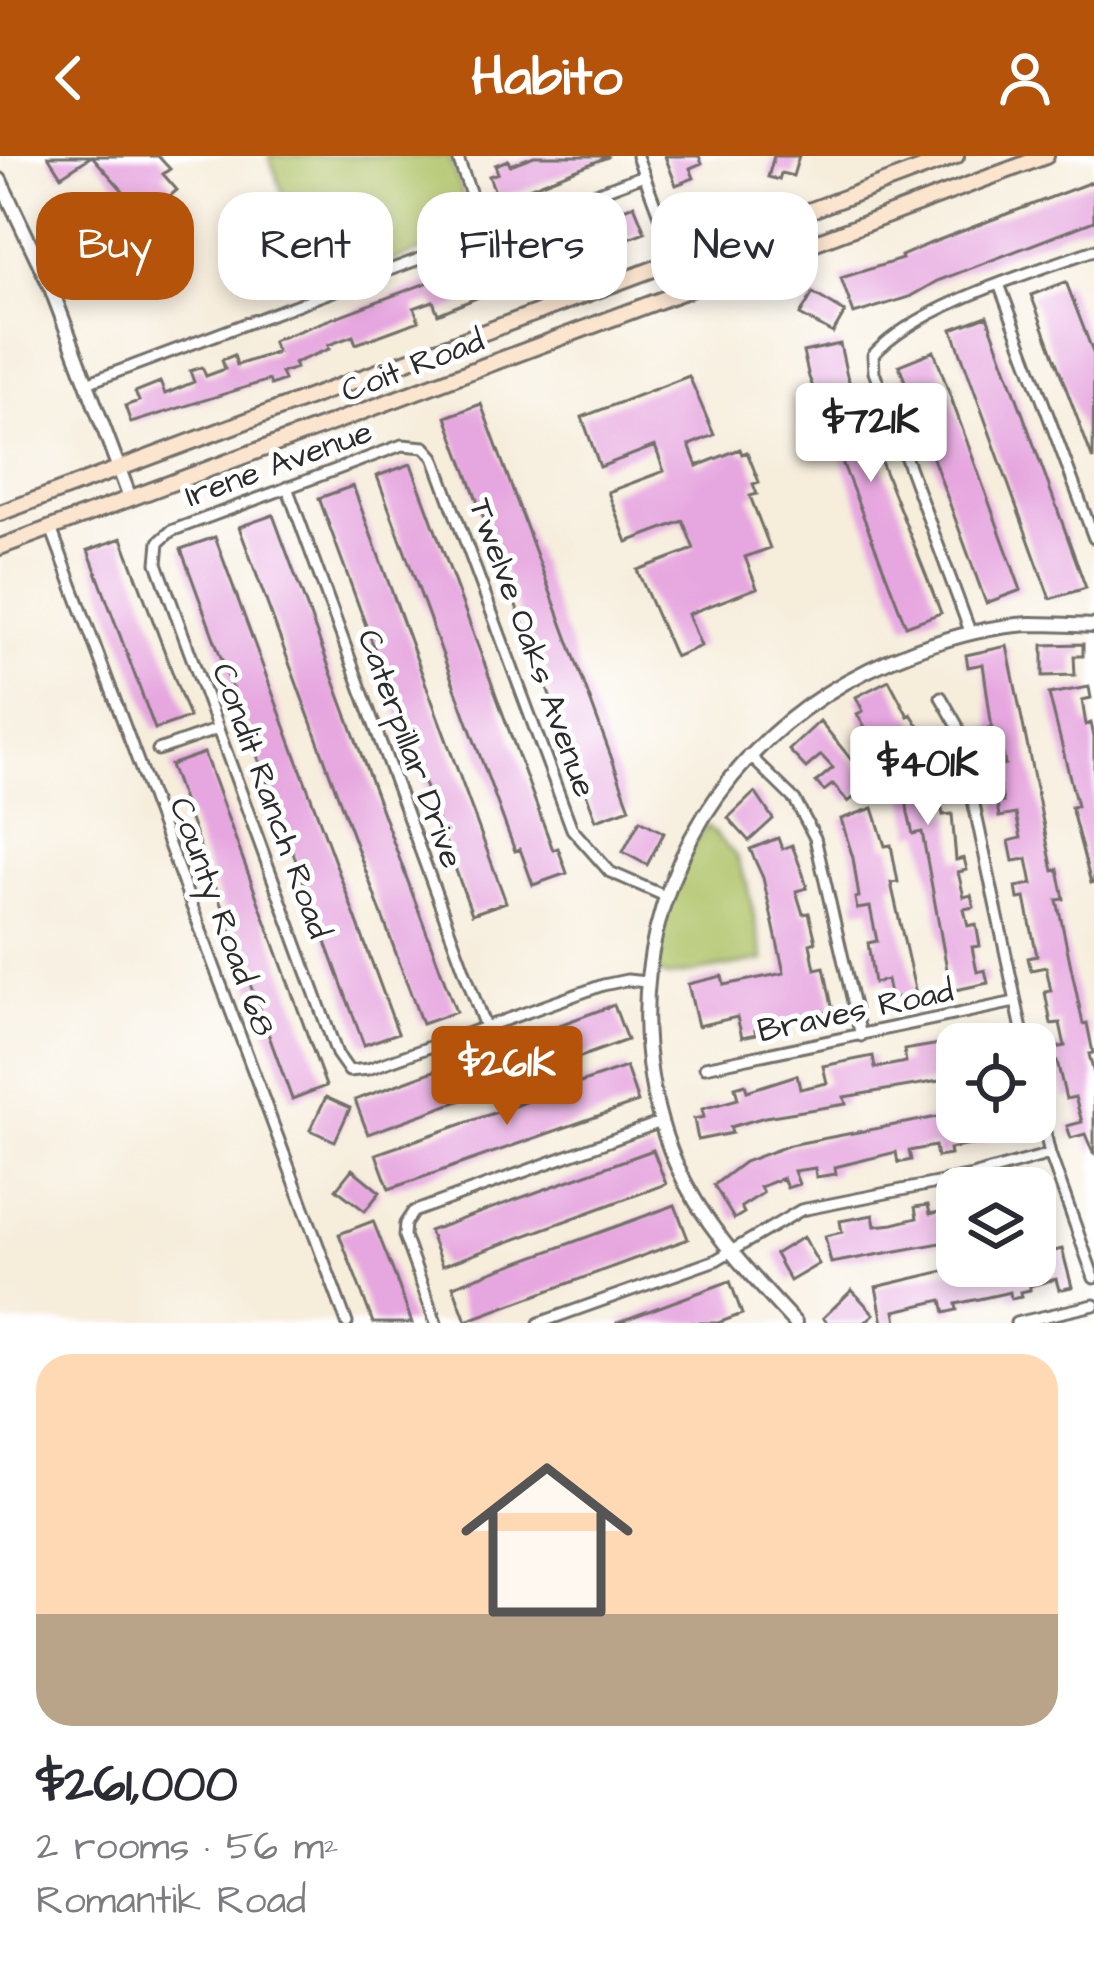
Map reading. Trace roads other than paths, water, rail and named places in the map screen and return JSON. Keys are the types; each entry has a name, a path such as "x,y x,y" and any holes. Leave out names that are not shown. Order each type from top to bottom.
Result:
{"main road":[{"name":"Coit Road","path":"818,207 956,156"},
{"name":"Coit Road","path":"818,241 1046,156"},
{"name":"Coit Road","path":"0,513 651,269"},
{"name":"Coit Road","path":"0,547 660,300"},
{"path":"480,334 490,363"}],"street":[{"path":"457,156 470,192"},
{"path":"637,156 651,194"},
{"path":"601,192 644,176"},
{"path":"0,179 51,288 130,498"},
{"path":"971,634 874,372 873,355 914,324 999,284 1094,250"},
{"path":"87,383 417,261"},
{"path":"999,284 1094,538"},
{"name":"Irene Avenue","path":"158,544 171,531 402,445 423,446"},
{"name":"Twelve Oaks Avenue","path":"423,446 434,457 572,829 610,872 665,896"},
{"name":"Caterpillar Drive","path":"287,488 485,1027"},
{"name":"County Road 68","path":"51,528 346,1323"},
{"name":"Condit Ranch Road","path":"158,544 157,563 337,1054 349,1071 368,1069 485,1027"},
{"path":"795,1323 730,1253 691,1193 662,1122 648,1050 646,982 665,896 699,820 748,755 804,706 868,668 971,634 1027,624 1094,626"},
{"path":"940,697 957,725 1020,1023"},
{"path":"158,750 218,729"},
{"path":"748,755 795,800 815,838 861,1036"},
{"path":"485,1027 603,985 646,982"},
{"name":"Braves Road","path":"705,1067 1015,1002"},
{"path":"436,1323 405,1239 407,1219 421,1208 662,1122"},
{"path":"1047,1143 1094,1278"},
{"path":"538,1323 730,1253 801,1210 972,1176 1050,1154"},
{"path":"1016,1323 1094,1305"}]}
